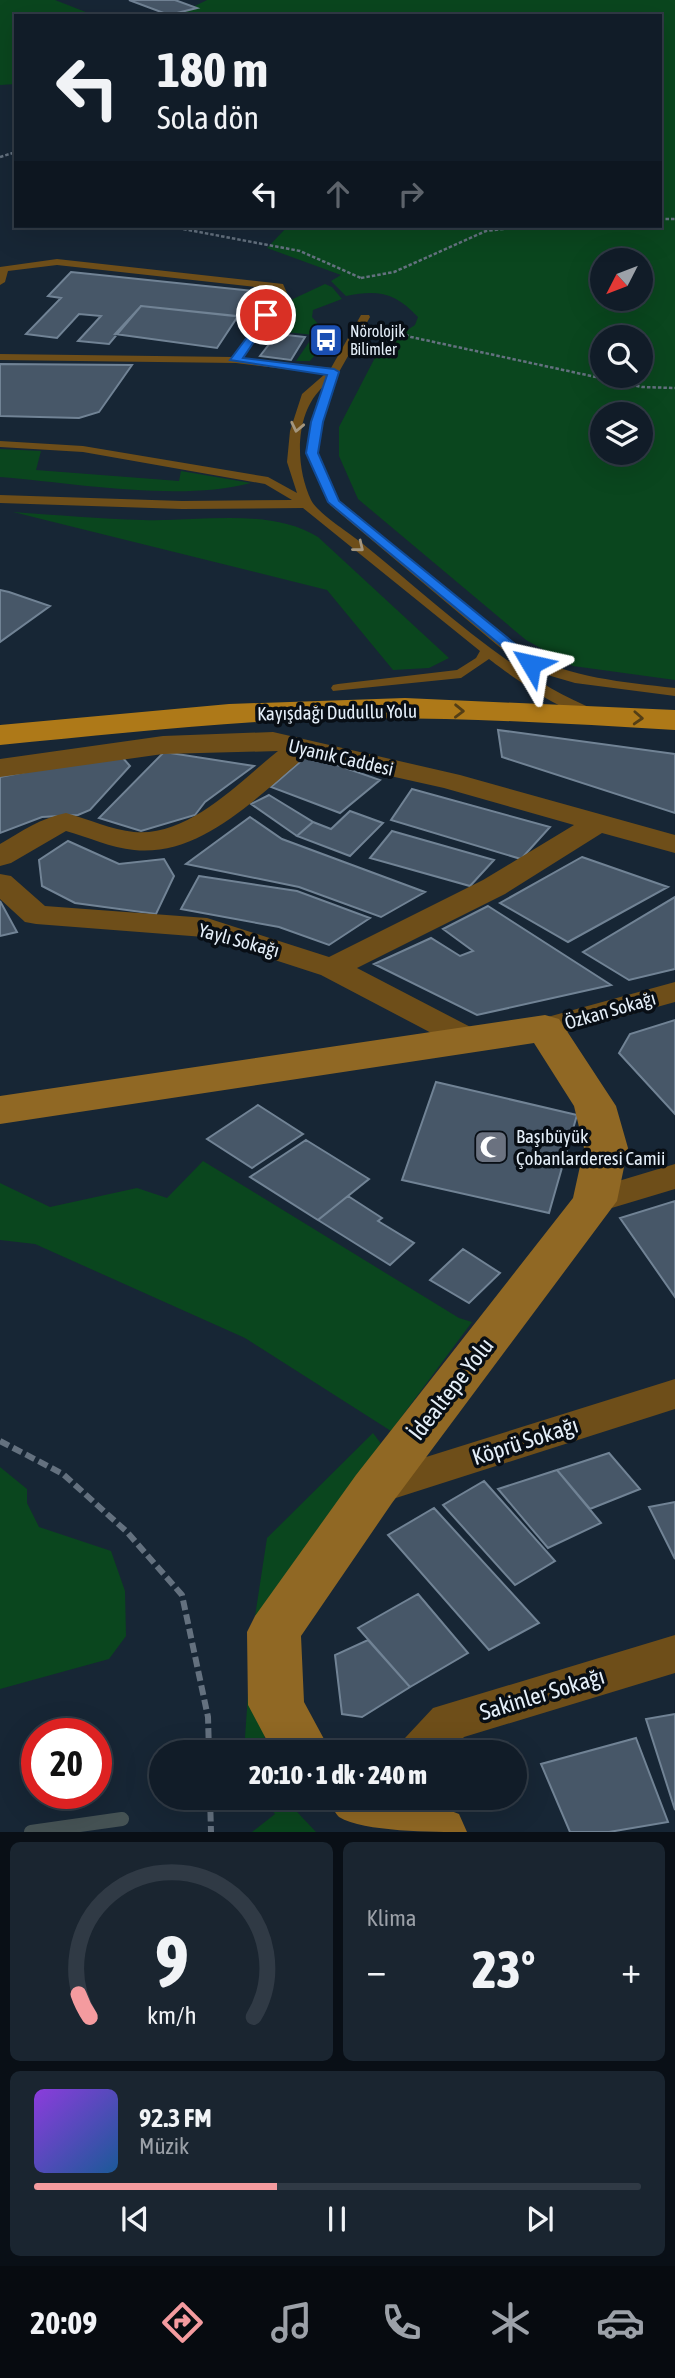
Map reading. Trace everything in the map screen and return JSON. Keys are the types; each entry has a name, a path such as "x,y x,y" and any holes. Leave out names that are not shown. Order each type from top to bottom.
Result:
{"main road":[{"name":"Kayışdağı Dudullu Yolu","path":"0,712 338,688 542,688 675,693"},
{"name":"Kayışdağı Dudullu Yolu","path":"0,735 207,715 366,708 675,720"},
{"path":"0,1110 545,1028"},
{"name":"İdealtepe Yolu","path":"296,1740 276,1705 274,1632 374,1489 596,1201 606,1149 595,1106 545,1028"},
{"path":"389,1810 438,1832"}],"street":[{"name":"Uyanık Caddesi","path":"0,768 163,745 273,741 450,781 675,844"},
{"path":"0,857 55,824 66,822 136,841 168,836 204,823 299,747"},
{"path":"332,968 494,887 599,822"},
{"name":"Yaylı Sokağı","path":"0,883 36,915 207,928 332,968 470,1040"},
{"name":"Özkan Sokağı","path":"545,1028 675,992"},
{"path":"596,1201 675,1177"},
{"name":"Köprü Sokağı","path":"374,1489 675,1394"},
{"name":"Sakinler Sokağı","path":"432,1740 449,1722 675,1654"}],"lane":[{"path":"0,282 4,269 57,262 279,286 282,293 236,360"},
{"path":"365,317 334,372 317,422 312,453 334,502 519,656 544,671 573,679 675,693"},
{"path":"0,357 236,360 334,372"},
{"path":"306,504 293,462 296,431 307,394 334,372"},
{"path":"0,444 83,449 268,481 306,504 486,650 571,706 600,716"},
{"path":"0,492 80,502"},
{"path":"0,499 80,502 334,502"},
{"path":"338,688 461,674 482,660 486,650"}],"path":[{"path":"178,228 300,251 360,279 394,272 486,231 511,228"},
{"path":"365,317 411,337 642,387 675,388"},
{"path":"0,1441 63,1474 127,1532 182,1595 208,1717 209,1740"},
{"path":"210,1810 211,1832"}],"green space":[{"path":"0,0 55,0 91,14 14,14 14,84 0,85"},
{"path":"207,0 675,0 675,680 573,666 526,640 358,499 339,456 339,427 380,348 415,325 418,317 402,303 386,295 368,293 346,296 331,281 341,275 267,248 286,228 662,228 662,14 179,14"},
{"path":"325,284 332,287 342,299 313,310 312,317 325,332 321,348 310,361 296,361 314,335 267,330 293,299"},
{"path":"0,449 41,451 36,470 179,481 181,471 251,483 192,491 160,491 0,477"},
{"path":"13,512 143,520 256,519 299,528 318,537 449,658 429,668 393,670 327,590"},
{"path":"203,1161 459,1318 472,1322 391,1431 245,1338 35,1244 0,1240 0,1183 50,1207 137,1188 167,1198"},
{"path":"373,1433 388,1453 262,1664 265,1740 245,1740 252,1636 267,1538"},
{"path":"0,1467 27,1489 27,1503 39,1527 111,1551 125,1591 126,1636 109,1659 0,1689"},
{"path":"272,1810 295,1810 316,1832 252,1832 275,1814"}],"building":[{"path":"129,0 175,0 197,8 166,14"},
{"path":"71,272 272,293 252,318 141,306 109,344 78,341 101,316 79,314 57,338 26,334 61,298 48,296"},
{"path":"141,306 238,316 217,348 115,334"},
{"path":"277,334 305,337 291,360 260,356"},
{"path":"0,364 132,365 99,412 79,418 0,416"},
{"path":"0,590 9,592 50,606 0,642"},
{"path":"498,730 675,754 675,813 502,757"},
{"path":"164,752 254,766 205,802 195,815 141,831 99,818"},
{"path":"308,755 380,780 340,813 271,787"},
{"path":"122,757 130,766 90,810 78,815 42,817 0,833 0,777 95,758"},
{"path":"412,789 550,827 521,859 391,820"},
{"path":"269,795 313,822 297,836 251,804"},
{"path":"350,811 383,823 350,856 297,836 313,822 331,829"},
{"path":"250,817 282,839 425,892 381,917 299,887 186,864"},
{"path":"392,831 494,860 470,886 370,858"},
{"path":"68,841 119,864 164,859 174,876 156,914 75,903 42,886 39,860"},
{"path":"582,857 668,887 568,942 500,903"},
{"path":"199,876 297,891 370,918 329,945 279,927 181,909"},
{"path":"675,897 675,969 629,980 583,952"},
{"path":"0,901 17,932 0,936"},
{"path":"488,906 611,985 477,1015 374,964 431,938 460,956 473,951 443,929"},
{"path":"675,1020 675,1114 619,1053 630,1034"},
{"name":"Başıbüyük Çobanlarderesi Camii","path":"436,1082 577,1115 549,1213 402,1180"},
{"path":"258,1105 303,1134 252,1168 207,1139"},
{"path":"306,1140 369,1179 318,1220 250,1177"},
{"path":"348,1196 382,1218 378,1221 414,1243 390,1265 318,1220"},
{"path":"675,1201 675,1297 620,1218"},
{"path":"463,1249 500,1273 469,1303 430,1280"},
{"path":"609,1453 640,1489 590,1509 557,1470"},
{"path":"557,1470 601,1523 548,1548 498,1489"},
{"path":"484,1481 555,1561 515,1585 443,1505"},
{"path":"675,1502 675,1559 649,1507"},
{"path":"434,1508 539,1623 489,1650 388,1535"},
{"path":"418,1594 468,1653 410,1687 358,1628"},
{"path":"368,1640 410,1687 362,1717 342,1714 335,1655"},
{"path":"675,1714 675,1810 646,1719"},
{"path":"636,1738 668,1822 609,1832 570,1832 541,1764"}],"waterway":[{"path":"31,1832 122,1819"}],"place":[{"name":"Nörolojik Bilimler","path":"326,340"},
{"name":"Başıbüyük Çobanlarderesi Camii","path":"491,1147"}],"route":[{"path":"266,315 236,360 334,372 332,385 317,422 312,453 334,502 531,664"}]}
